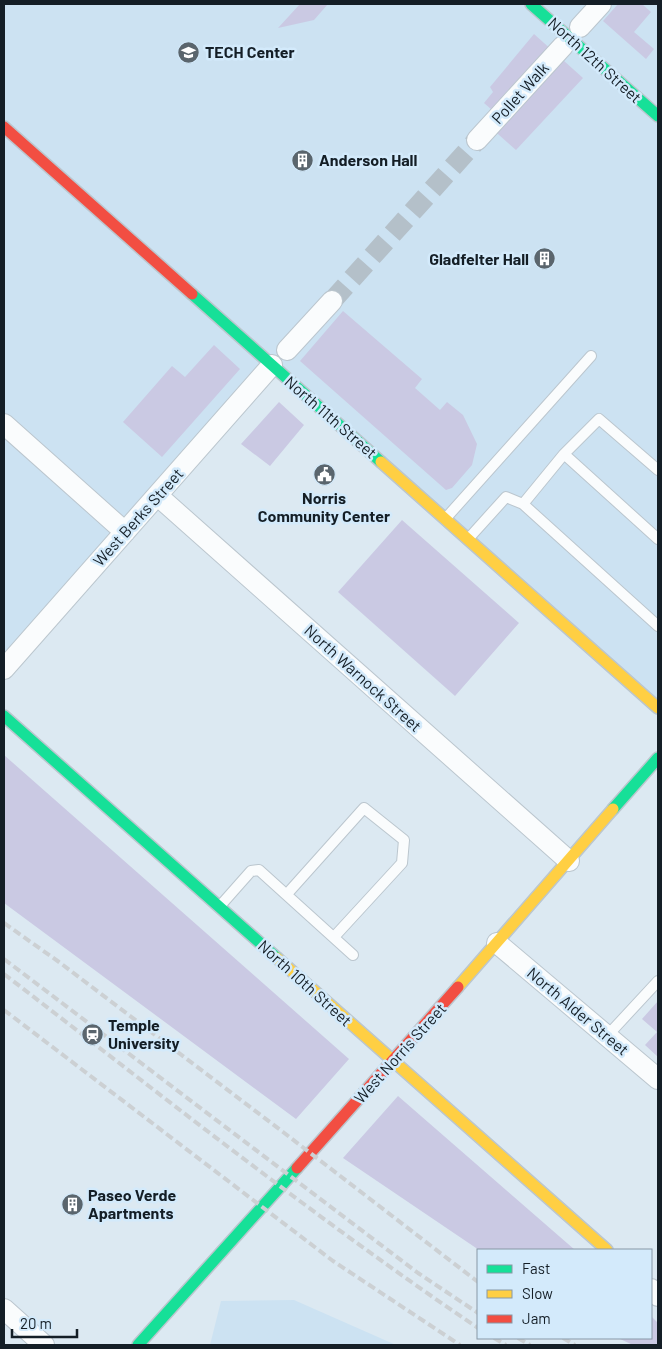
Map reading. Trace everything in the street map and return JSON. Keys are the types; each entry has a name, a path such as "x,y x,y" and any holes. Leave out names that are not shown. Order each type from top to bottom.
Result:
{"street":[{"name":"North 12th Street","path":"531,4 658,116"},
{"path":"580,27 601,4"},
{"name":"Pollet Walk","path":"478,140 563,46"},
{"name":"North 11th Street","path":"4,127 658,708"},
{"path":"287,350 332,300"},
{"name":"West Berks Street","path":"4,669 272,365"},
{"path":"4,424 125,532"},
{"name":"North Warnock Street","path":"158,496 568,861"},
{"name":"North 10th Street","path":"4,716 606,1249"},
{"name":"West Norris Street","path":"138,1345 393,1061 658,758"},
{"name":"North Alder Street","path":"497,943 608,1035 658,1080"},
{"path":"4,1309 44,1345"}],"lane":[{"path":"446,519 591,356"},
{"path":"523,504 564,454 599,419 658,470"},
{"path":"564,454 658,539"},
{"path":"468,539 506,497 523,504 658,626"},
{"path":"286,894 364,808 404,840 402,863 334,937"},
{"path":"219,906 251,872 259,870 353,955"},
{"path":"608,1035 658,981"}],"shaded area":[{"path":"4,4 658,4 658,708 272,365 4,669"},
{"path":"300,4 328,4 314,20 278,28"},
{"path":"618,4 642,4 651,12 634,32 654,49 646,59 603,21"},
{"path":"534,34 583,78 516,150 490,127 499,116 484,103 493,92 490,87"},
{"path":"343,311 422,379 415,388 440,410 447,402 463,415 477,444 472,465 452,488 446,490 300,361"},
{"path":"214,345 240,369 162,457 123,422 172,366 185,377"},
{"path":"279,402 304,425 270,466 241,444"},
{"path":"402,520 519,623 455,696 338,592"},
{"path":"4,755 349,1059 296,1119 4,903"},
{"path":"658,1001 658,1057 645,1045 657,1032 642,1019"},
{"path":"398,1096 574,1249 478,1249 343,1158"},
{"path":"294,1300 396,1345 210,1345 221,1301"},
{"path":"652,1317 658,1323 658,1345 633,1345 620,1339 652,1339"}],"tunnel":[{"path":"332,301 477,140"}],"railway":[{"path":"4,923 59,962 477,1281"},
{"path":"4,959 418,1273 477,1312"},
{"path":"4,974 298,1199 477,1327"},
{"path":"4,1010 333,1261 460,1345"},
{"path":"496,1339 506,1345"},
{"path":"520,1339 530,1345"},
{"path":"565,1339 575,1345"}],"traffic: fast":[{"path":"531,4 658,116"},
{"path":"192,294 381,462"},
{"path":"4,716 277,958"},
{"path":"613,809 658,758"},
{"path":"138,1345 297,1168"}],"traffic: slow":[{"path":"381,462 658,708"},
{"path":"458,987 613,809"},
{"path":"277,958 606,1249"}],"traffic: jam":[{"path":"4,127 192,294"},
{"path":"297,1168 458,987"}],"place":[{"name":"TECH Center","path":"189,52"},
{"name":"Anderson Hall","path":"303,160"},
{"name":"Gladfelter Hall","path":"545,259"},
{"name":"Norris Community Center","path":"324,474"},
{"name":"Temple University","path":"92,1034"},
{"name":"Paseo Verde Apartments","path":"72,1204"}]}
